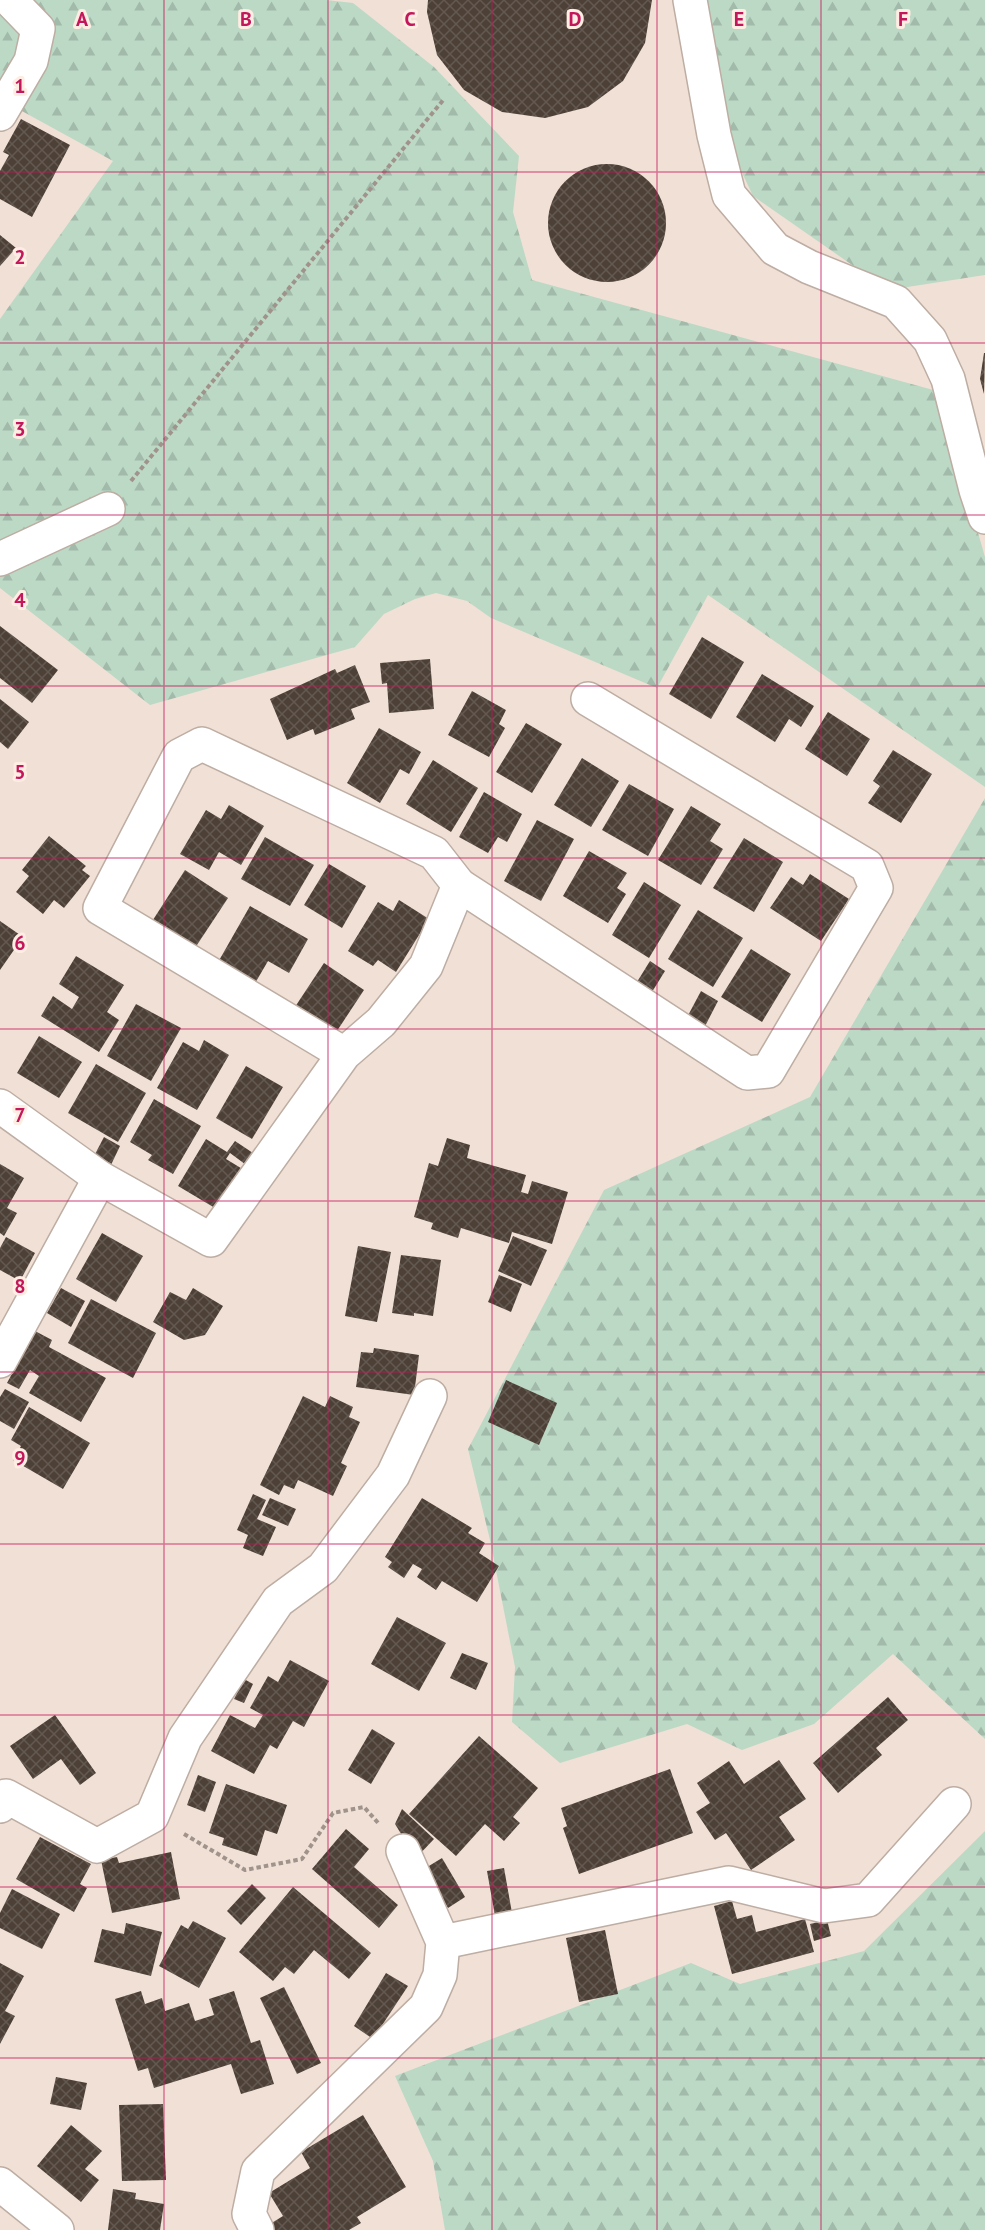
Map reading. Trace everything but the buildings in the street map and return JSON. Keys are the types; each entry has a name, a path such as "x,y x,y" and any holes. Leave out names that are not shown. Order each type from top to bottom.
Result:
{"street":[{"path":"0,114 31,61 38,29 10,0"},
{"path":"690,0 714,135 729,195 775,249 809,267 896,302 930,340 948,379 985,517"},
{"path":"0,559 108,510"},
{"path":"344,1054 100,909 179,756 202,744 434,853 459,885 747,1073 768,1071 876,888 867,866 588,699"},
{"path":"0,1106 100,1178 212,1239 344,1054 381,1022 426,966 459,885"},
{"path":"0,1361 100,1178"},
{"path":"0,1806 6,1796 97,1846 152,1816 185,1738 278,1601 323,1568 393,1475 430,1396"},
{"path":"443,1942 729,1882 824,1906 868,1900 954,1804"},
{"path":"257,2230 249,2214 258,2171 426,2007 440,1975 443,1942 403,1851"},
{"path":"0,2184 57,2230"}],"path":[{"path":"108,510 444,99"},
{"path":"152,1816 245,1870 302,1859 333,1813 363,1807 403,1851"}],"green space":[{"path":"0,0 326,0 353,3 434,67 519,156 513,212 532,280 937,391 985,557 985,787 708,595 657,688 491,618 467,601 436,593 415,599 384,614 355,647 150,705 0,588 0,319 113,161 0,99"},
{"path":"704,0 985,0 985,275 888,290 753,196 737,162"},
{"path":"985,798 985,1739 893,1654 814,1724 742,1750 687,1724 560,1763 512,1722 515,1667 490,1540 468,1449 604,1190 810,1097"},
{"path":"985,1831 985,2230 445,2230 433,2161 395,2076 691,1963 740,1984 864,1951"}]}
